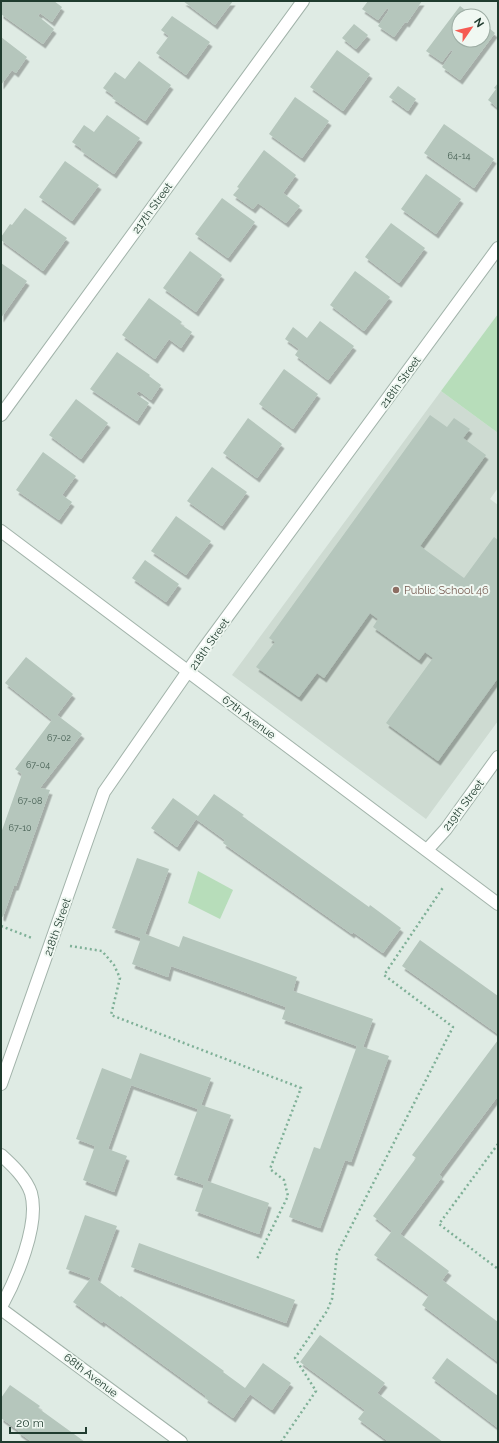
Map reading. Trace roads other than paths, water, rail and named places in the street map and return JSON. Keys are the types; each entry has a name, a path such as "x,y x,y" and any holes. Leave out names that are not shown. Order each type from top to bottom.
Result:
{"street":[{"name":"217th Street","path":"1,415 303,1"},
{"name":"218th Street","path":"1,1084 104,792 206,646 498,248"},
{"name":"67th Avenue","path":"1,531 498,904"},
{"name":"219th Street","path":"427,850 446,829 498,757"},
{"path":"1,1155 16,1169 30,1192 33,1207 30,1236 10,1290 1,1308"},
{"name":"68th Avenue","path":"1,1308 181,1442"}],"place":[{"name":"Public School 46","path":"396,590"}]}
